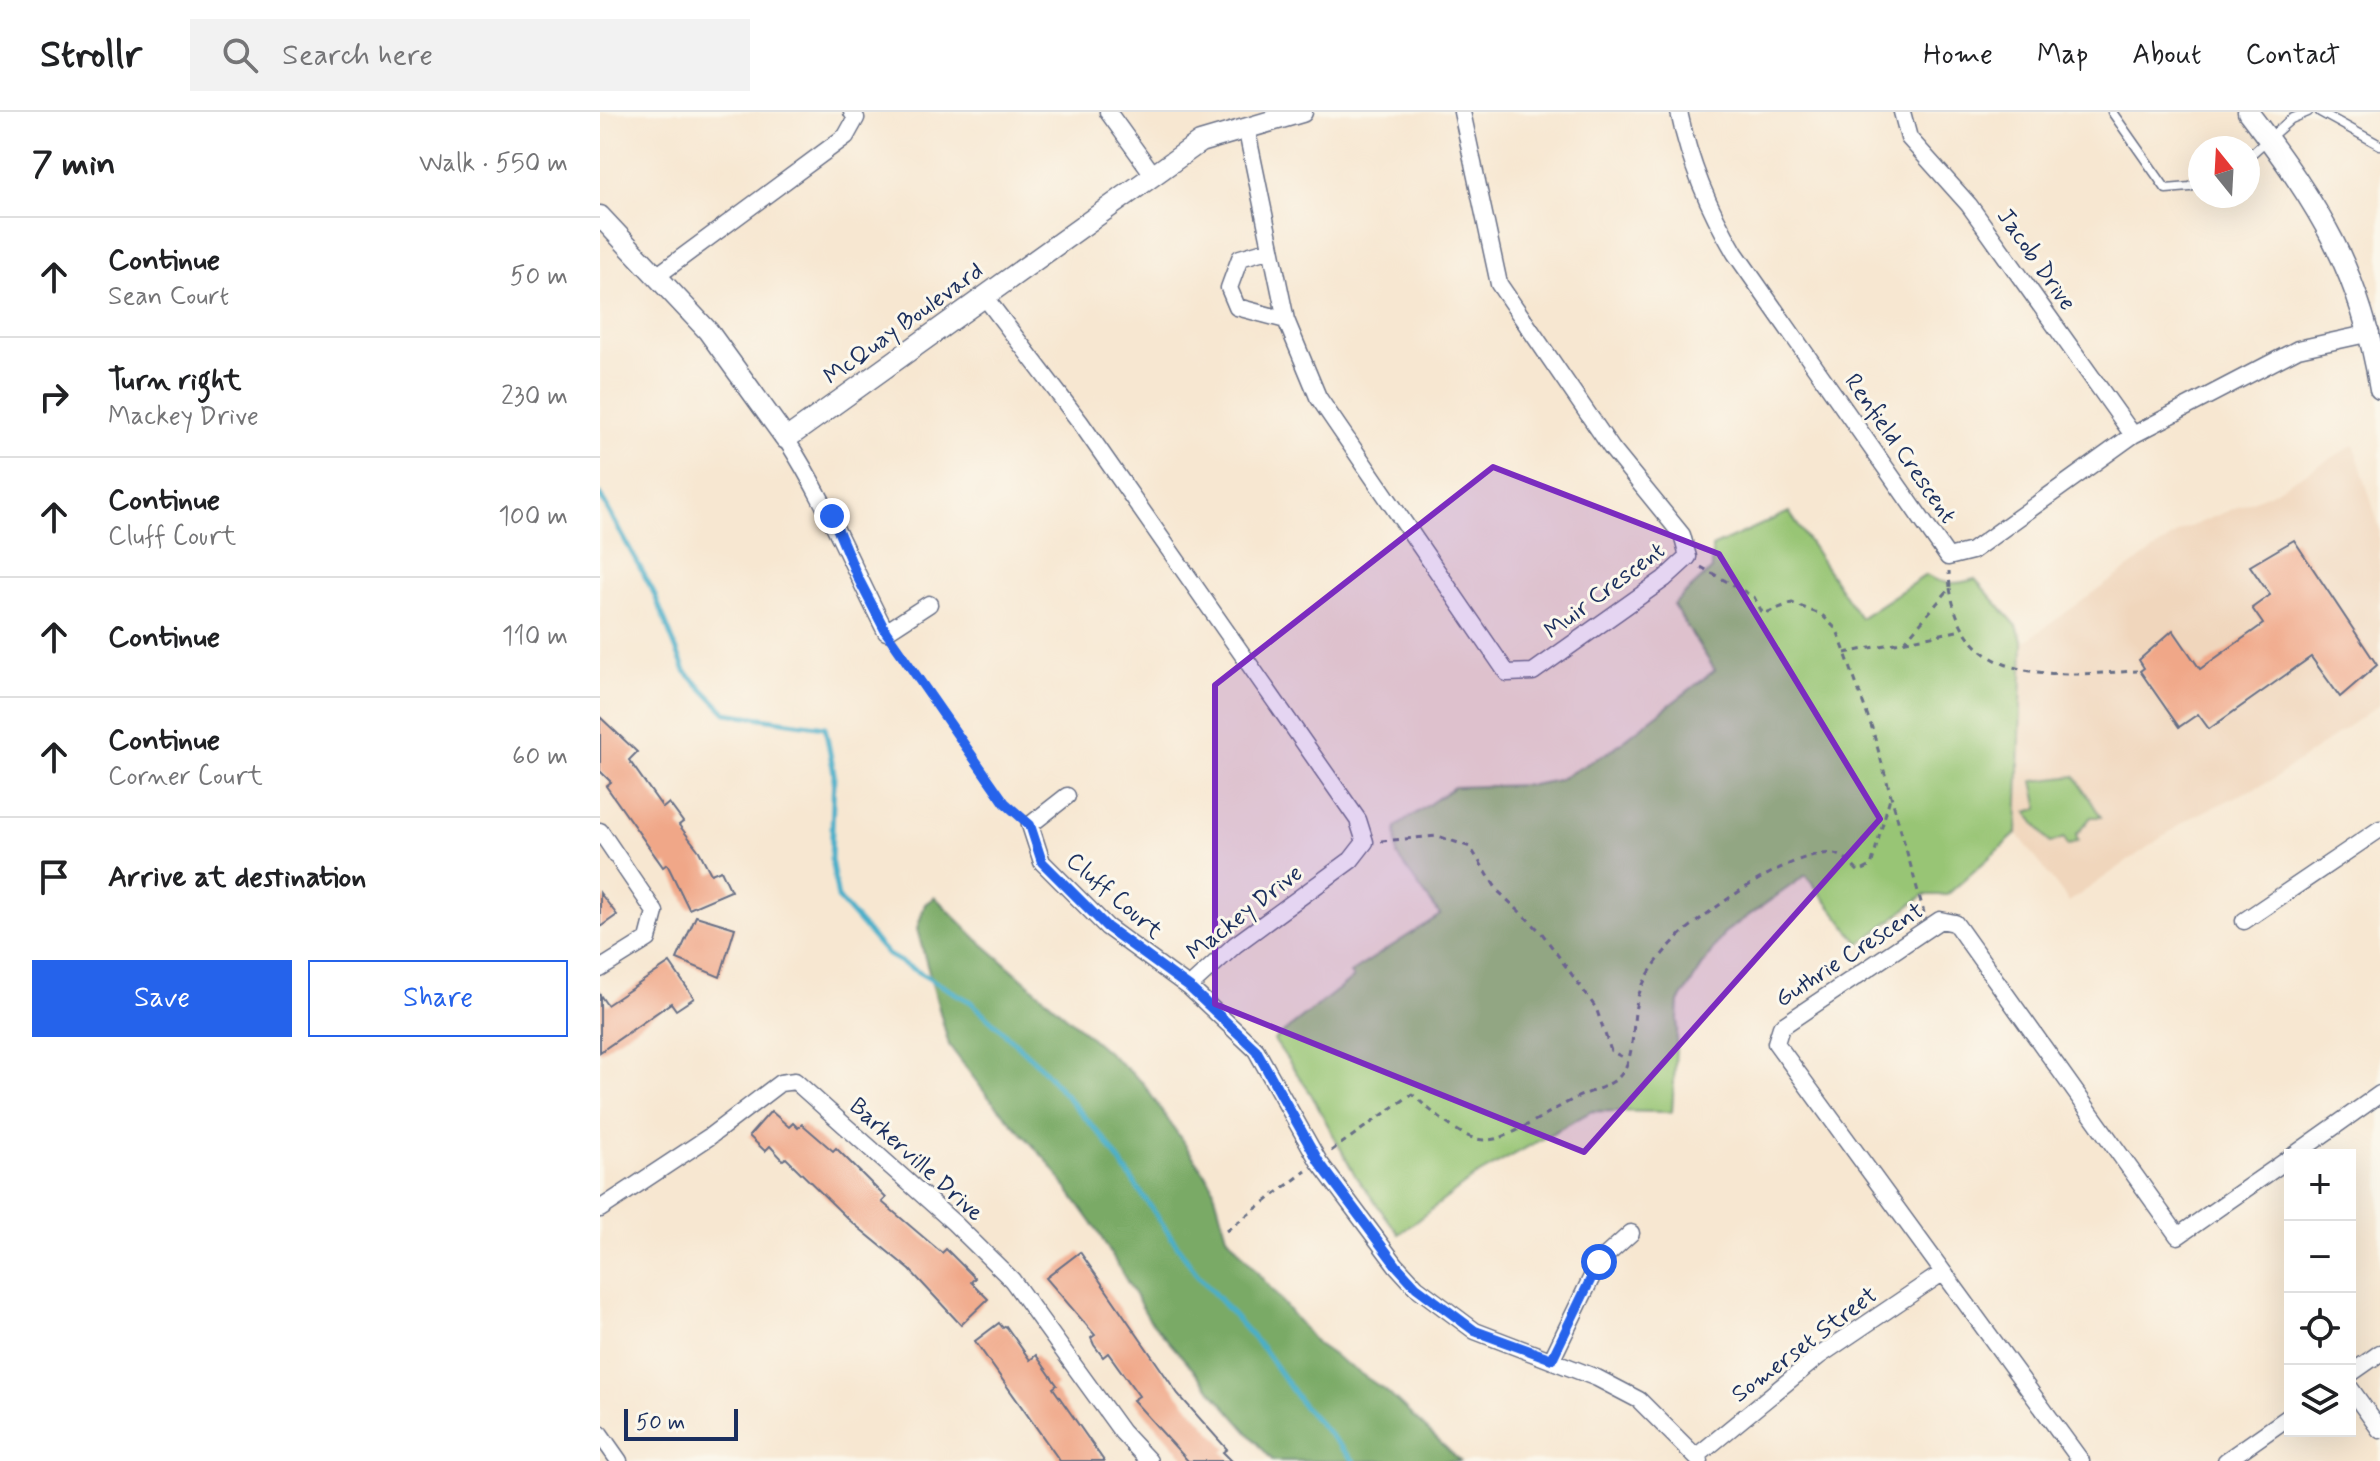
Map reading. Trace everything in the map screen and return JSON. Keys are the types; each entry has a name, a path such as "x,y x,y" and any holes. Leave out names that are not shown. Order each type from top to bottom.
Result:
{"street":[{"path":"658,275 846,136 856,118 852,112"},
{"path":"1108,112 1152,173"},
{"name":"McQuay Boulevard","path":"786,439 1152,173 1200,142 1302,112"},
{"name":"Muir Crescent","path":"1246,127 1286,320 1318,397 1507,673 1533,672 1664,579 1688,557 1682,535 1612,449 1499,284 1462,112"},
{"name":"Renfield Crescent","path":"1679,112 1689,158 1709,209 1735,253 1948,557 1972,551 2133,435 2298,349 2376,331"},
{"name":"Jacob Drive","path":"1902,112 1909,138 1969,205 2133,435"},
{"path":"2248,112 2337,244 2376,331 2380,389"},
{"path":"600,216 708,331 786,439 832,516 857,576 886,632 929,604"},
{"path":"1271,249 1240,258 1229,288 1237,307 1286,320"},
{"path":"984,296 1080,422 1340,794 1358,820 1365,842"},
{"path":"1030,825 1067,796"},
{"name":"Cluff Court","path":"1030,825 1042,862 1107,927 1189,987"},
{"path":"2244,921 2380,829"},
{"path":"600,831 655,912 648,939 600,969"},
{"name":"Mackey Drive","path":"1365,842 1351,860 1235,945 1189,987 1256,1050 1319,1162 1396,1265 1439,1307 1475,1331 1552,1359 1639,1400 1698,1458"},
{"name":"Guthrie Crescent","path":"2081,1461 1776,1043 1781,1027 1940,920 1955,923 2178,1236 2284,1162"},
{"name":"Barkerville Drive","path":"600,1209 709,1137 780,1083 795,1081 954,1223 1012,1280 1122,1432 1149,1461"},
{"name":"Guthrie Crescent","path":"2302,1149 2380,1094"},
{"path":"1552,1359 1599,1262 1631,1233"},
{"name":"Somerset Street","path":"1698,1458 1819,1356 1942,1273"},
{"path":"2356,1370 2380,1353"},
{"path":"2356,1396 2380,1430"},
{"path":"2226,1461 2284,1420"},
{"path":"602,1441 619,1461"}],"lane":[{"path":"2112,112 2166,189 2188,187"},
{"path":"2260,146 2290,115 2308,112"},
{"path":"2320,112 2380,145"}],"path":[{"path":"1688,557 1754,597 1763,614 1792,603 1822,615 1837,630 1891,794 1928,928"},
{"path":"1948,557 1954,615 1974,647 1996,663 2061,675 2137,671"},
{"path":"1904,642 1950,588"},
{"path":"1845,653 1962,630"},
{"path":"886,632 1005,803 1030,825"},
{"path":"1226,1231 1412,1094 1446,1124 1475,1141 1513,1135 1572,1099 1618,1078 1627,1060 1640,990 1662,955 1686,931 1762,877 1803,859 1821,854 1841,856 1859,872 1871,866 1891,794"},
{"path":"1365,842 1438,836 1470,847 1498,891 1541,932 1596,1008 1611,1051 1627,1060"}],"highlighted area":[{"path":"1493,467 1719,554 1880,819 1584,1152 1215,1004 1215,685"}],"shaded area":[{"path":"2354,445 2380,529 2380,704 2272,780 2188,819 2069,902 2017,833 2023,643 2182,530 2269,494"}],"green space":[{"path":"1789,512 1860,618 1926,575 1950,583 1975,579 2017,626 2023,643 2017,833 1947,895 1924,895 1860,944 1806,875 1724,933 1679,1002 1672,1112 1592,1111 1474,1177 1399,1234 1355,1175 1311,1094 1274,1040 1353,978 1350,973 1440,915 1397,856 1396,827 1454,787 1532,785 1558,780 1610,751 1715,670 1673,605 1712,569 1712,547"},
{"path":"2075,776 2101,817 2091,817 2076,835 2078,841 2068,846 2064,838 2050,843 2027,812 2039,808 2033,781"},
{"path":"935,897 977,939 1142,1082 1212,1184 1227,1236 1317,1344 1386,1391 1460,1461 1273,1461 1149,1319 1097,1230 1048,1162 986,1094 949,1045 917,929 925,904"}],"building":[{"path":"2294,540 2377,665 2340,697 2311,657 2209,729 2198,714 2179,727 2140,671 2144,668 2139,660 2173,630 2200,669 2263,624 2252,608 2270,595 2250,566"},
{"path":"600,717 637,752 629,760 663,808 669,803 683,822 679,825 699,851 711,874 721,870 731,891 689,909 667,864 663,867 606,786 611,782 600,771"},
{"path":"600,893 617,915 600,927"},
{"path":"696,916 735,928 720,977 677,959"},
{"path":"670,963 694,998 676,1010 671,1003 600,1052 600,995 607,1005"},
{"path":"771,1111 789,1127 793,1123 798,1128 802,1124 833,1151 836,1148 886,1198 882,1202 942,1253 946,1249 975,1278 971,1282 988,1299 961,1325 910,1270 848,1219 786,1158 783,1160 770,1146 765,1151 749,1136"},
{"path":"1080,1252 1178,1394 1227,1449 1223,1452 1232,1461 1188,1461 1133,1400 1139,1396 1108,1353 1103,1357 1091,1338 1095,1335 1046,1278"},
{"path":"999,1323 1003,1328 1006,1326 1030,1360 1036,1355 1057,1385 1053,1388 1104,1461 1060,1461 975,1341"}],"waterway":[{"path":"600,495 653,591 685,671 726,713 825,727 834,773 831,859 838,898 888,955 971,1002 1038,1064 1105,1140 1196,1273 1263,1349 1304,1407 1354,1461"}],"route":[{"path":"832,516 857,576 886,632 1005,803 1030,825 1042,862 1107,927 1189,987 1256,1050 1319,1162 1416,1287 1475,1331 1520,1350 1552,1359 1599,1262"}]}
